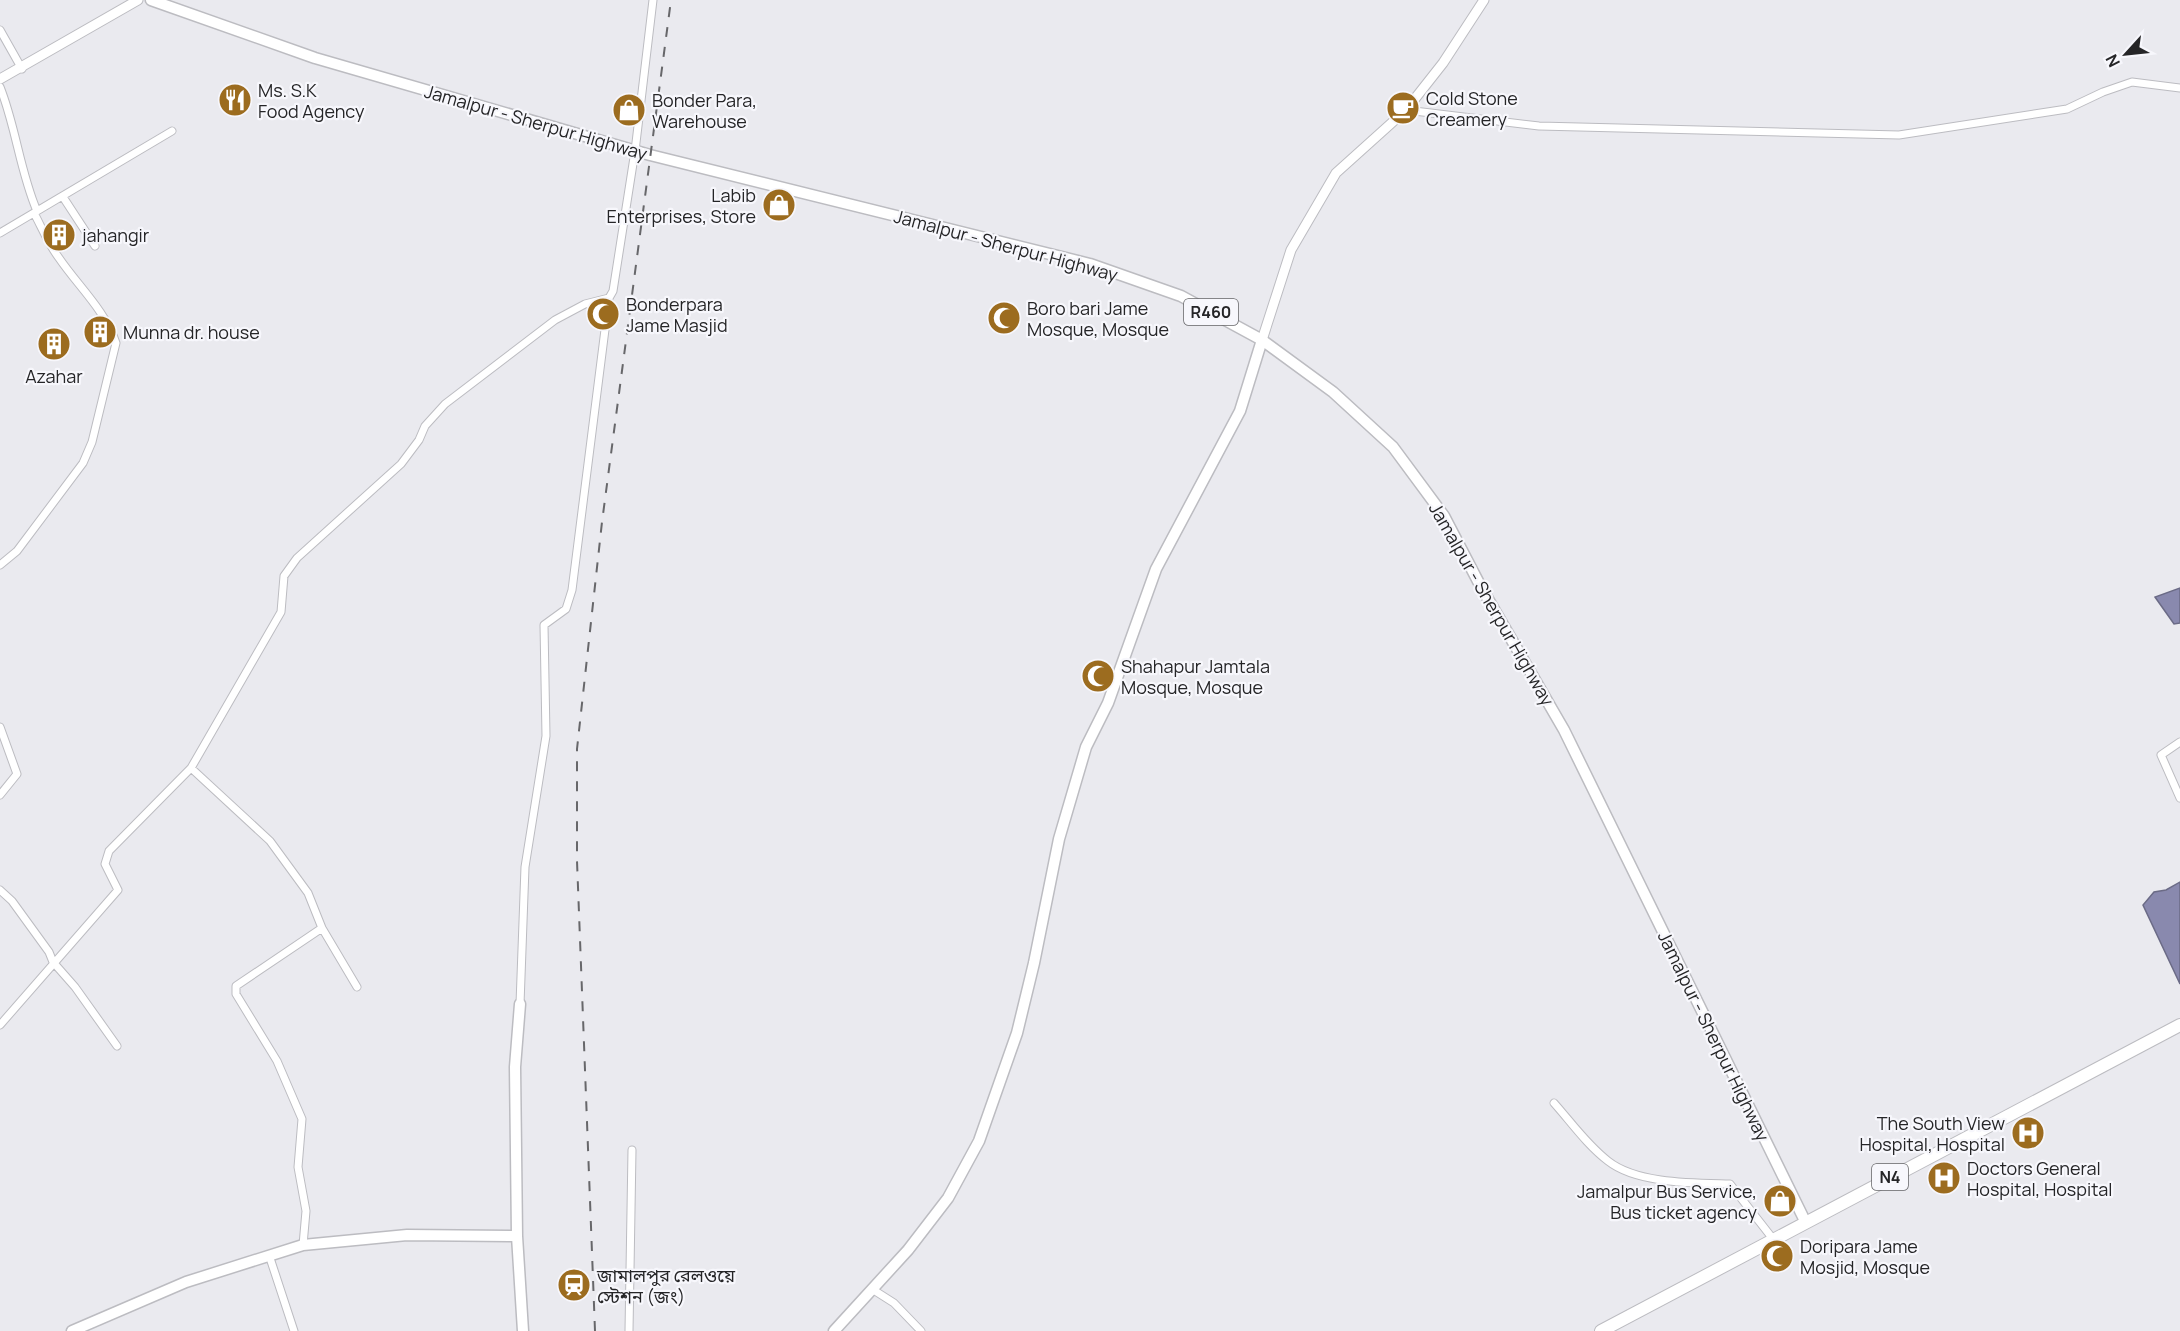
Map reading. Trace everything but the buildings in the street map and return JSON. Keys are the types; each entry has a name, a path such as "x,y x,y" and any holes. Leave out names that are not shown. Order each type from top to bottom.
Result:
{"highway":[{"name":"N4","path":"1601,1331 1805,1221 2180,1026"}],"main road":[{"name":"Jamalpur - Sherpur Highway","path":"151,0 315,58 634,151 1090,264 1181,296 1262,340 1333,392 1393,447 1444,516 1481,587 1564,730 1805,1221"},
{"path":"834,1331 908,1250 948,1198 979,1141 1017,1033 1034,963 1059,839 1086,747 1108,703 1156,569 1240,411 1262,340"},
{"path":"520,1004 515,1067 517,1236 523,1331"},
{"path":"72,1331 186,1282 303,1245 407,1234 517,1236"}],"street":[{"path":"0,80 138,0"},
{"path":"520,1004 525,867 546,736 544,625 567,609 573,590 609,298 613,291 634,151 653,0"},
{"path":"1262,340 1291,250 1336,173 1406,110 1443,63 1484,0"},
{"path":"0,30 22,69"},
{"path":"1406,110 1539,126 1899,135 2067,109 2103,92 2132,82 2180,88"},
{"path":"0,87 10,114 36,212 56,255 84,289 111,330 116,343 92,442 83,463 16,551 0,565"},
{"path":"0,233 172,131"},
{"path":"63,197 95,246"},
{"path":"0,1025 118,890 105,864 109,851 192,768 281,612 284,576 297,558 401,464 419,440 425,426 445,404 555,320 585,304 609,298"},
{"path":"0,727 17,774 0,795"},
{"path":"2180,742 2161,755 2180,798"},
{"path":"192,768 270,842 308,893 322,928 357,987"},
{"path":"0,890 12,901 49,952 53,962 75,987 117,1046"},
{"path":"303,1245 306,1211 297,1167 302,1119 277,1061 236,994 236,986 322,928"},
{"path":"1554,1103 1609,1163 1656,1179 1730,1184 1773,1239"},
{"path":"629,1331 632,1150"},
{"path":"269,1255 294,1331"},
{"path":"872,1289 894,1303 921,1331"}],"water":[{"path":"2180,588 2180,623 2174,624 2155,597"},
{"path":"2180,882 2180,984 2143,905 2154,892 2166,890"}],"railway":[{"path":"595,1331 577,861 577,749 602,522 671,0"}],"place":[{"name":"Ms. S.K Food Agency","path":"235,100"},
{"name":"Cold Stone Creamery","path":"1403,108"},
{"name":"Bonder Para, Warehouse","path":"629,110"},
{"name":"Labib Enterprises, Store","path":"779,205"},
{"name":"jahangir","path":"59,235"},
{"name":"Bonderpara Jame Masjid","path":"603,314"},
{"name":"Boro bari Jame Mosque, Mosque","path":"1004,318"},
{"name":"Munna dr. house","path":"100,332"},
{"name":"Azahar","path":"54,344"},
{"name":"Shahapur Jamtala Mosque, Mosque","path":"1098,676"},
{"name":"The South View Hospital, Hospital","path":"2028,1133"},
{"name":"Doctors General Hospital, Hospital","path":"1944,1178"},
{"name":"Jamalpur Bus Service, Bus ticket agency","path":"1780,1201"},
{"name":"Doripara Jame Mosjid, Mosque","path":"1777,1256"},
{"name":"জামালপুর রেলওয়ে স্টেশন (জং)","path":"574,1285"}]}
